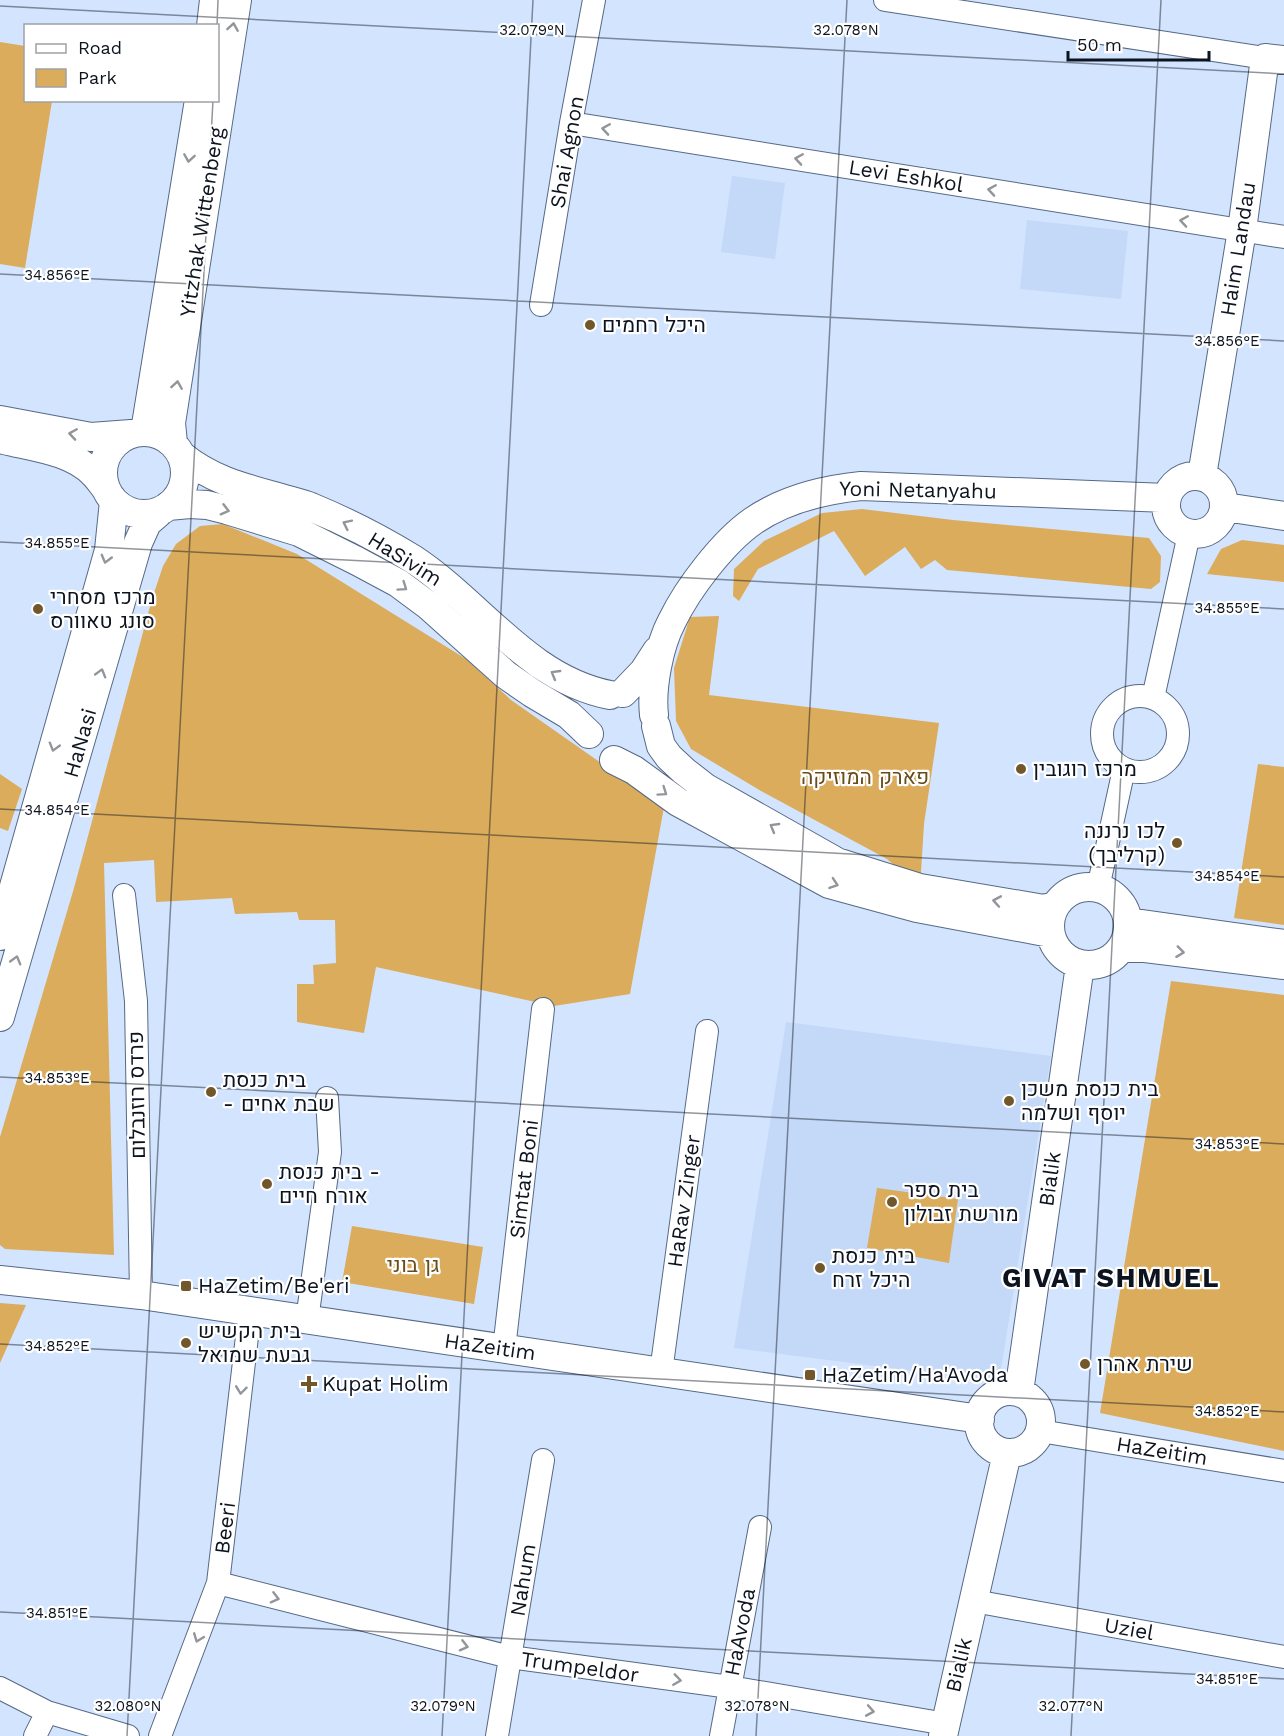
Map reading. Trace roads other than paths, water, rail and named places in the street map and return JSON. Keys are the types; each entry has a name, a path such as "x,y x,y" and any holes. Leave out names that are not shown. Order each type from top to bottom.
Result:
{"street":[{"path":"211,24 214,0"},
{"name":"Yitzhak Wittenberg","path":"177,449 171,423 237,0"},
{"name":"Shai Agnon","path":"541,305 594,0"},
{"path":"885,0 1274,59"},
{"name":"Haim Landau","path":"1202,476 1242,230 1274,59"},
{"name":"Yitzhak Wittenberg","path":"138,433 199,102"},
{"name":"Levi Eshkol","path":"571,123 1284,237"},
{"path":"0,420 91,437 155,433 177,449 185,466 185,478 176,499 165,508 149,514 136,513 124,509 93,472 73,459 59,453 0,439"},
{"path":"110,495 103,476 104,462 110,450 119,440 138,433"},
{"name":"HaSivim","path":"177,449 195,465 218,479 310,507 370,536 413,560 446,584 524,653 547,670 590,691 616,694"},
{"path":"1202,476 1219,487 1224,507 1217,524 1209,531 1190,534 1175,526 1169,518 1166,508 1167,498 1174,484 1182,478 1202,476"},
{"name":"Yoni Netanyahu","path":"655,721 653,686 670,622 695,584 733,536 779,506 802,496 831,489 861,486 1167,498"},
{"name":"HaNasi","path":"0,936 109,550 110,495"},
{"name":"HaSivim","path":"165,508 190,504 227,510 299,532 357,561 398,583 429,606 506,675 568,715 589,734"},
{"path":"1224,507 1284,516"},
{"name":"HaNasi","path":"0,1017 138,543 147,523 165,508"},
{"path":"1153,698 1190,534"},
{"name":"Yoni Netanyahu","path":"616,694 644,671 665,639"},
{"path":"616,694 633,694 649,706 661,746 684,771 706,788 837,862 920,888 1044,909 1052,920 917,908 830,884 678,802 634,770 600,753 589,734 590,715 601,700 616,694"},
{"path":"1142,696 1153,698 1163,703 1176,721 1178,732 1176,745 1171,757 1150,771 1137,772 1124,769 1107,752 1103,741 1102,729 1106,718 1122,701 1142,696"},
{"path":"614,760 634,759 643,754 654,737 655,721"},
{"path":"1098,888 1124,769"},
{"path":"1086,886 1098,888 1110,892 1125,910 1125,935 1114,957 1092,966 1080,965 1060,954 1053,944 1052,920 1063,896 1086,886"},
{"name":"פרדס רוזנבלום","path":"124,895 136,1001 141,1295"},
{"path":"1125,935 1284,944"},
{"path":"1125,935 1145,948 1284,965"},
{"name":"Bialik","path":"1019,1392 1080,965"},
{"name":"Simtat Boni","path":"504,1349 543,1009"},
{"name":"HaRav Zinger","path":"661,1372 707,1031"},
{"path":"307,1320 330,1152 327,1098"},
{"name":"HaZeitim","path":"0,1280 141,1295 980,1419"},
{"name":"Beeri","path":"160,1736 218,1583 250,1311"},
{"path":"1008,1391 1019,1392 1028,1396 1035,1403 1041,1422 1040,1431 1035,1441 1027,1448 1007,1453 990,1445 983,1437 980,1419 983,1408 989,1400 1008,1391"},
{"name":"HaZeitim","path":"1040,1431 1284,1471"},
{"name":"Bialik","path":"945,1730 1007,1453"},
{"name":"Nahum","path":"497,1736 543,1460"},
{"name":"HaAvoda","path":"722,1736 760,1527"},
{"name":"Trumpeldor","path":"218,1583 510,1657 730,1687 945,1730"},
{"name":"Uziel","path":"974,1601 1284,1657"},
{"path":"0,1688 47,1712 128,1736"},
{"path":"35,1736 47,1712"}],"place":[{"name":"היכל רחמים","path":"590,325"},
{"name":"מרכז מסחרי סונג טאוורס","path":"38,609"},
{"name":"מרכז רוגובין","path":"1021,769"},
{"name":"לכו נרננה (קרליבך)","path":"1177,843"},
{"name":"בית כנסת - שבת אחים","path":"211,1092"},
{"name":"בית כנסת משכן יוסף ושלמה","path":"1009,1101"},
{"name":"בית כנסת - אורח חיים","path":"267,1184"},
{"name":"בית ספר מורשת זבולון","path":"892,1202"},
{"name":"בית כנסת היכל זרח","path":"820,1268"},
{"name":"HaZetim/Be'eri","path":"186,1286"},
{"name":"בית הקשיש גבעת שמואל","path":"186,1343"},
{"name":"שירת אהרן","path":"1085,1364"},
{"name":"HaZetim/Ha'Avoda","path":"810,1375"},
{"name":"Kupat Holim","path":"309,1384"}],"district":[{"name":"GIVAT SHMUEL","path":"1111,1278"}],"park label":[{"name":"פארק המוזיקה","path":"865,777"},
{"name":"גן בוני","path":"413,1265"}]}
